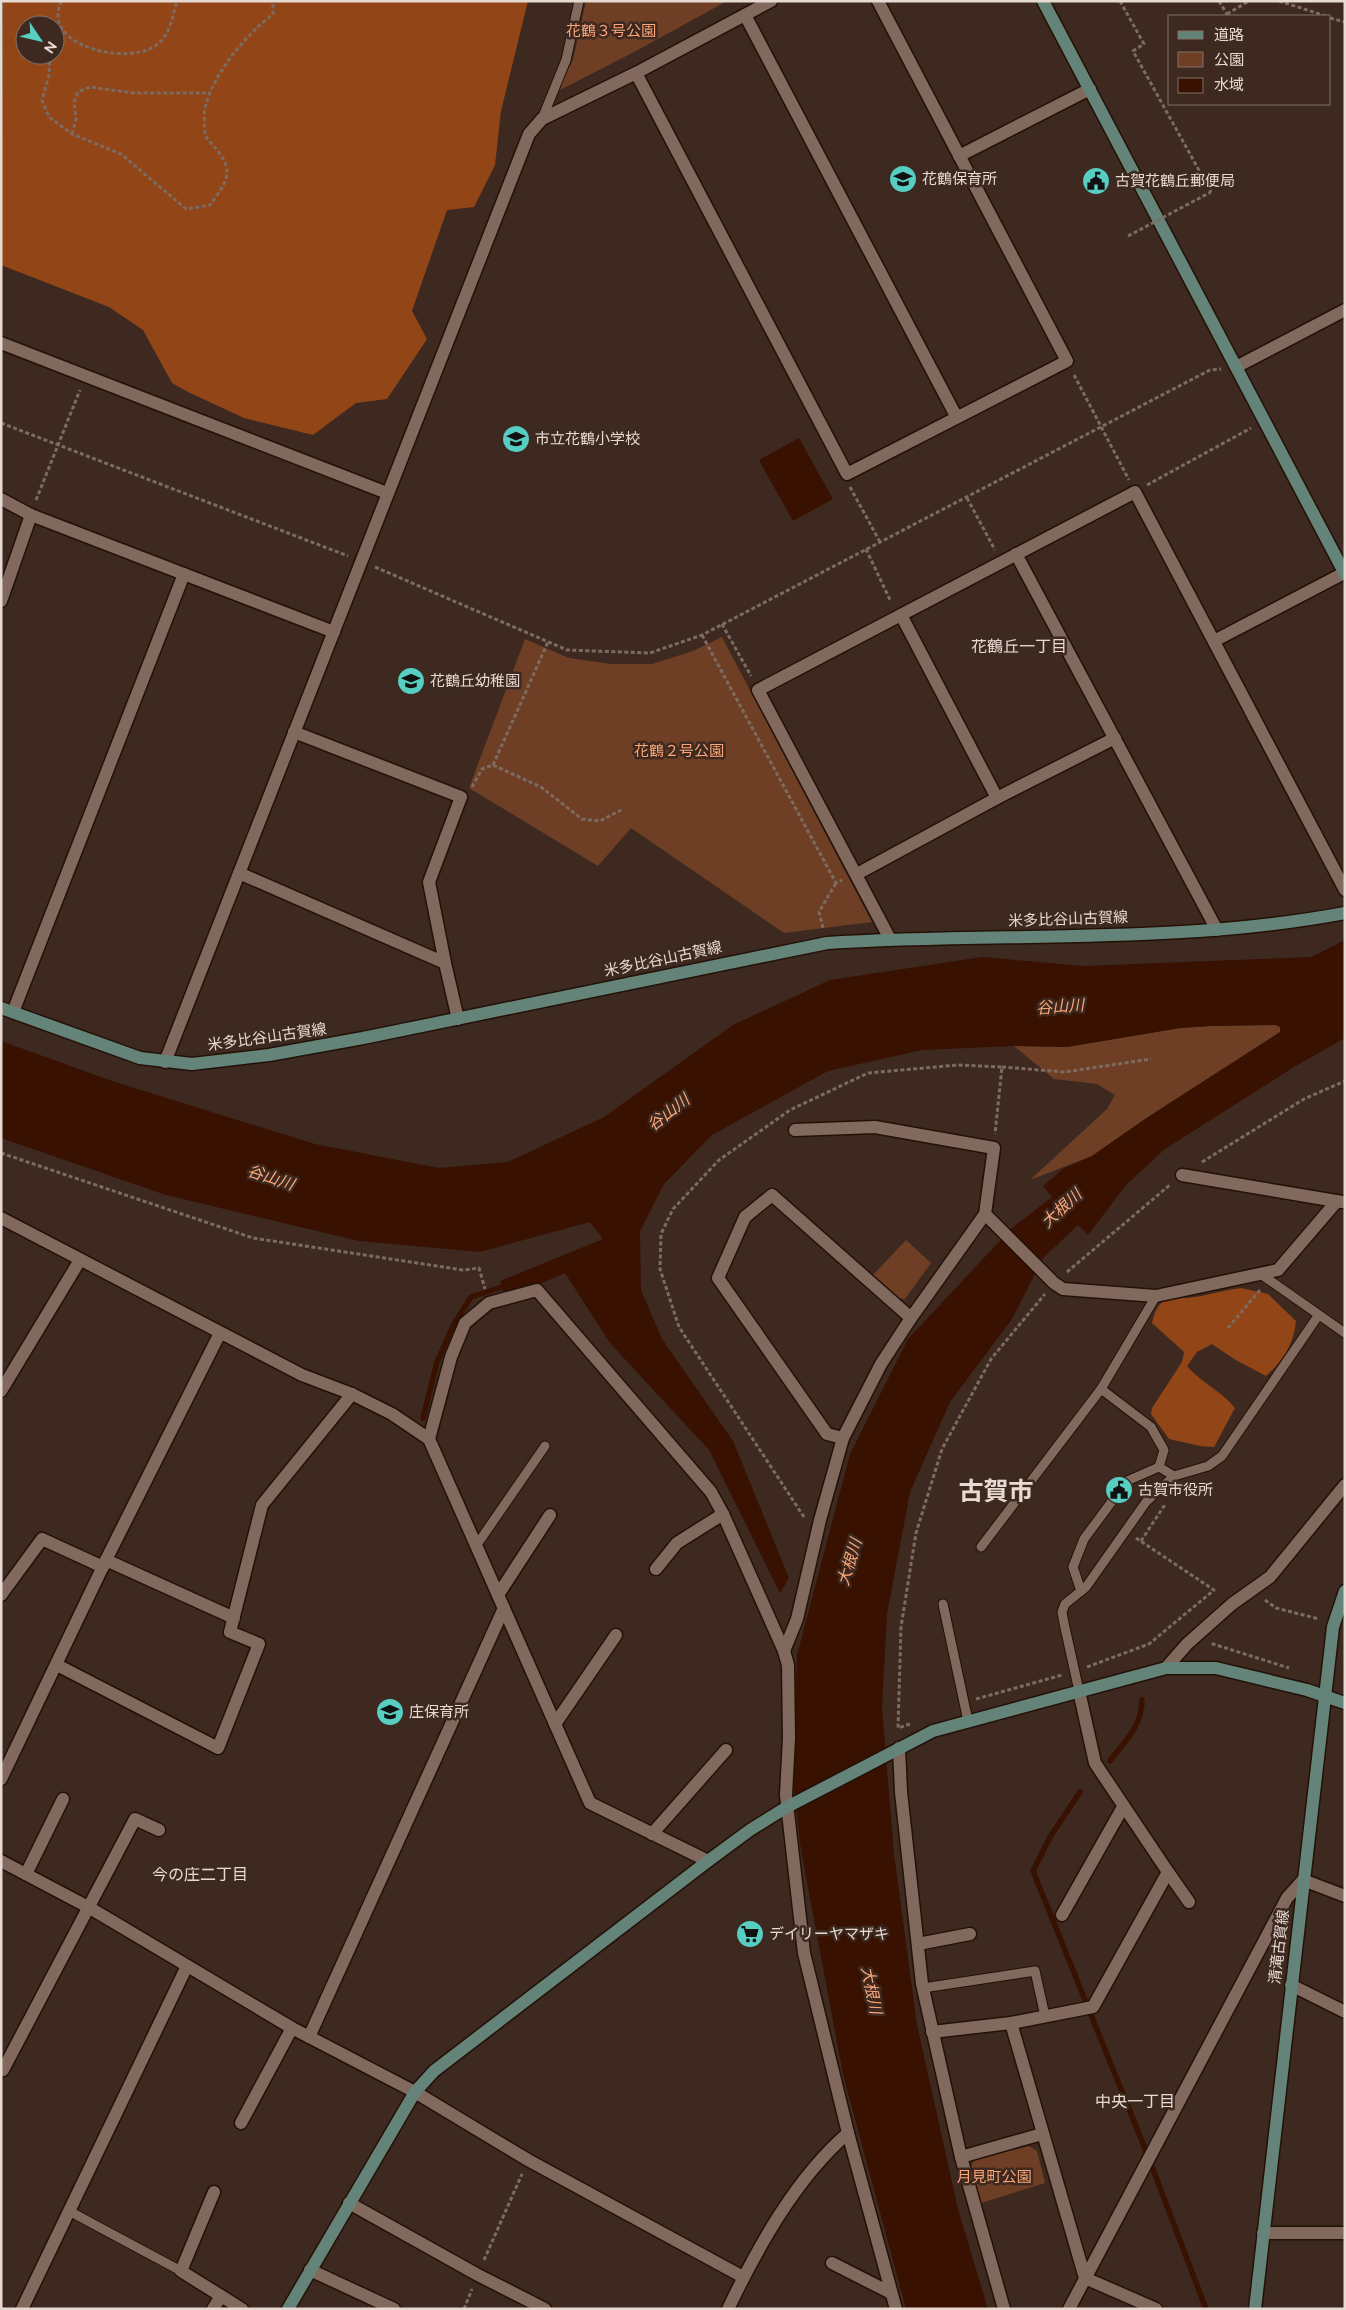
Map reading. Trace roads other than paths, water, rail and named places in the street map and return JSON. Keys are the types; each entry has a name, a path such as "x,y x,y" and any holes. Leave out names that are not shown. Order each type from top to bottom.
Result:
{"main road":[{"path":"1043,1 1344,574"},
{"name":"米多比谷山古賀線","path":"7,1010 140,1058 192,1064 269,1055 458,1019 827,943 890,939 1057,936 1217,930 1288,924 1345,913"},
{"name":"清滝古賀線","path":"1255,2309 1303,1880 1326,1696 1345,1590"},
{"path":"288,2309 415,2092 434,2071 708,1861 750,1830 790,1806 933,1731 1166,1668 1216,1668 1326,1696 1345,1703"}],"street":[{"path":"165,1062 529,134 542,119 636,73 771,1"},
{"path":"636,73 847,474 956,416 1067,361 878,1"},
{"path":"745,14 956,416"},
{"path":"959,156 1090,89"},
{"path":"1236,367 1345,310"},
{"path":"1,343 387,493"},
{"path":"890,939 758,690 1135,492 1345,890"},
{"path":"1,499 31,515 334,632"},
{"path":"1,601 31,515"},
{"path":"1016,554 1217,930"},
{"path":"7,1010 184,574"},
{"path":"1214,641 1344,574"},
{"path":"901,614 997,798"},
{"path":"294,732 461,797 429,882 458,1019"},
{"path":"857,874 997,798 1115,738"},
{"path":"239,873 445,963"},
{"path":"784,1651 797,1619 820,1520 843,1438 881,1364 911,1318 985,1214 994,1148 875,1127 795,1130"},
{"path":"1182,1174 1341,1202"},
{"path":"843,1438 827,1434 718,1278 745,1217 772,1196 911,1318"},
{"path":"985,1214 1054,1283 1063,1289 1156,1296 1265,1277 1278,1270 1341,1202"},
{"path":"1,1218 302,1375 352,1394 392,1414 429,1439 590,1803 708,1861"},
{"path":"1,1391 80,1260"},
{"path":"429,1439 451,1357 466,1323 489,1303 537,1290 711,1492 723,1514 784,1651 788,1665 789,1729 786,1795 790,1806 804,1953 848,2133 896,2309"},
{"path":"1,1778 57,1665 104,1563 220,1333"},
{"path":"57,1665 218,1748 259,1644 230,1632 262,1505 352,1394"},
{"path":"1166,1668 1187,1644 1251,1589 1270,1577 1345,1485"},
{"path":"656,1569 677,1543 723,1514"},
{"path":"498,1595 550,1515"},
{"path":"1,1595 42,1539 234,1618"},
{"path":"309,2037 504,1608"},
{"path":"555,1724 616,1635"},
{"path":"1079,1691 1096,1762 1123,1807 1189,1902"},
{"path":"899,1748 901,1792 923,1988 961,2157 1004,2309"},
{"path":"652,1834 726,1750"},
{"path":"26,1874 63,1799"},
{"path":"1062,1915 1123,1807"},
{"path":"1,2069 3,2070 90,1908 135,1819 159,1830"},
{"path":"1,1861 90,1908 292,2028 415,2092 528,2160 743,2277"},
{"path":"932,2032 1011,2023 1092,2007 1168,1872"},
{"path":"1069,2309 1287,1898 1303,1880 1345,1896"},
{"path":"918,1944 970,1934"},
{"path":"22,2309 187,1966"},
{"path":"1291,1985 1345,2012"},
{"path":"1011,2023 1085,2278 1156,2309"},
{"path":"241,2123 292,2028"},
{"path":"728,2309 743,2277 798,2186 827,2151 848,2133"},
{"path":"961,2157 1042,2134"},
{"path":"214,2192 181,2271 242,2309"},
{"path":"349,2203 478,2275 546,2309"},
{"path":"1263,2233 1345,2233"},
{"path":"832,2263 892,2293"},
{"path":"310,2270 394,2309"},
{"path":"213,2309 220,2296"}],"lane":[{"path":"542,119 566,60 579,1"},
{"path":"1265,1277 1318,1316 1345,1333"},
{"path":"981,1547 1100,1389 1156,1296"},
{"path":"1079,1691 1062,1612 1065,1604 1086,1587 1146,1502 1174,1476 1208,1466 1222,1456 1318,1316"},
{"path":"1081,1591 1073,1567 1084,1540 1127,1481 1159,1466 1164,1450 1151,1427 1100,1389"},
{"path":"476,1546 545,1446"},
{"path":"1159,1466 1174,1476"},
{"path":"942,1604 968,1721"},
{"path":"923,1988 1036,1971 1045,2016"},
{"path":"68,2211 181,2271"}],"water":[{"path":"799,438 833,499 793,521 759,460"},
{"path":"1345,940 1345,1038 1294,1067 1165,1149 1126,1185 1088,1235 1078,1225 1043,1258 1012,1319 950,1402 910,1492 887,1614 882,1707 894,1854 917,2025 958,2209 988,2309 906,2309 843,2074 801,1850 793,1781 797,1655 850,1454 908,1339 1011,1229 1052,1197 1043,1186 1064,1168 1092,1156 1145,1119 1280,1032 1280,1027 1276,1025 1180,1028 1067,1047 1014,1046 922,1050 828,1071 712,1135 664,1184 640,1231 641,1290 662,1339 733,1441 789,1578 780,1593 709,1450 610,1343 565,1273 506,1299 500,1281 603,1239 590,1222 480,1252 359,1241 166,1195 1,1138 1,1041 112,1081 315,1144 439,1168 508,1162 604,1117 733,1025 830,980 982,957 1084,966 1311,957"}],"waterway":[{"path":"423,1418 437,1362 453,1326 471,1297 508,1285"},
{"path":"1110,1761 1136,1725 1142,1700"},
{"path":"1080,1792 1050,1837 1033,1871 1150,2161 1206,2309"}],"place":[{"name":"花鶴保育所","path":"903,179"},
{"name":"古賀花鶴丘郵便局","path":"1096,181"},
{"name":"市立花鶴小学校","path":"516,439"},
{"name":"花鶴丘幼稚園","path":"411,681"},
{"name":"古賀市役所","path":"1119,1490"},
{"name":"庄保育所","path":"390,1712"},
{"name":"デイリーヤマザキ","path":"750,1934"}],"district":[{"name":"花鶴丘一丁目","path":"1019,646"},
{"name":"古賀市","path":"996,1491"},
{"name":"今の庄二丁目","path":"200,1874"},
{"name":"中央一丁目","path":"1135,2101"}],"park label":[{"name":"花鶴３号公園","path":"611,31"},
{"name":"花鶴２号公園","path":"679,751"},
{"name":"月見町公園","path":"994,2177"}],"water label":[{"name":"谷山川","path":"1060,1006"},
{"name":"谷山川","path":"668,1112"},
{"name":"谷山川","path":"271,1177"},
{"name":"大根川","path":"1061,1208"},
{"name":"大根川","path":"849,1562"},
{"name":"大根川","path":"872,1990"}]}
